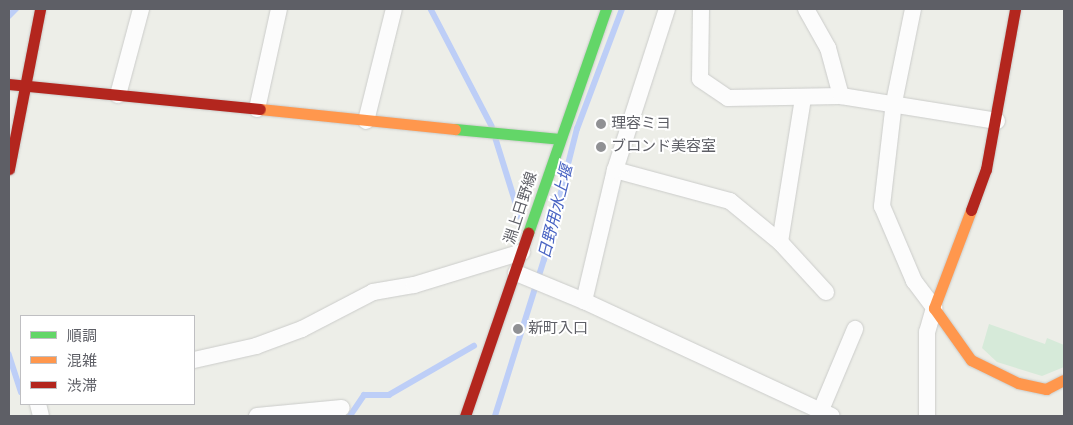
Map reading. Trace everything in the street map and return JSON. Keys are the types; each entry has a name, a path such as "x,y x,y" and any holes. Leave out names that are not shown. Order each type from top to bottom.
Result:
{"street":[{"path":"9,169 40,9"},
{"path":"118,95 141,9"},
{"path":"257,109 280,9"},
{"path":"366,121 394,9"},
{"name":"淵上日野線","path":"465,416 531,279 522,252 606,9"},
{"path":"584,301 615,170 667,9"},
{"path":"701,9 700,79 728,98 840,96 894,102 998,121"},
{"path":"806,9 828,48 840,96"},
{"path":"912,9 894,102 882,206 914,281 971,360 1027,385 1046,389 1064,380"},
{"path":"927,416 927,332 934,308 986,169 998,121 1015,9"},
{"path":"9,84 560,139"},
{"path":"780,242 803,98"},
{"path":"615,170 730,201 780,242 826,292"},
{"path":"195,360 256,346 302,329 373,292 414,285 522,252"},
{"path":"531,279 584,301 817,412 855,329"},
{"path":"257,416 342,408"}],"green space":[{"path":"989,324 1045,344 1047,338 1064,345 1064,367 1042,376 997,362 982,348"}],"waterway":[{"path":"9,16 16,9"},
{"path":"431,9 492,126"},
{"name":"日野用水上堰","path":"495,416 544,260 577,129 622,9"},
{"path":"496,139 520,216"},
{"path":"350,416 364,395 389,395 474,346"},
{"path":"9,354 20,389"}],"traffic: fast":[{"path":"528,233 606,9"},
{"path":"455,129 560,139"}],"traffic: slow":[{"path":"260,109 455,129"},
{"path":"971,210 934,308 971,360 1018,383 1046,389 1064,380"}],"traffic: jam":[{"path":"9,169 40,9"},
{"path":"971,210 986,169 1015,9"},
{"path":"9,84 260,109"},
{"path":"465,416 528,233"}],"place":[{"name":"理容ミヨ","path":"601,124"},
{"name":"ブロンド美容室","path":"601,147"},
{"name":"新町入口","path":"518,329"}]}
